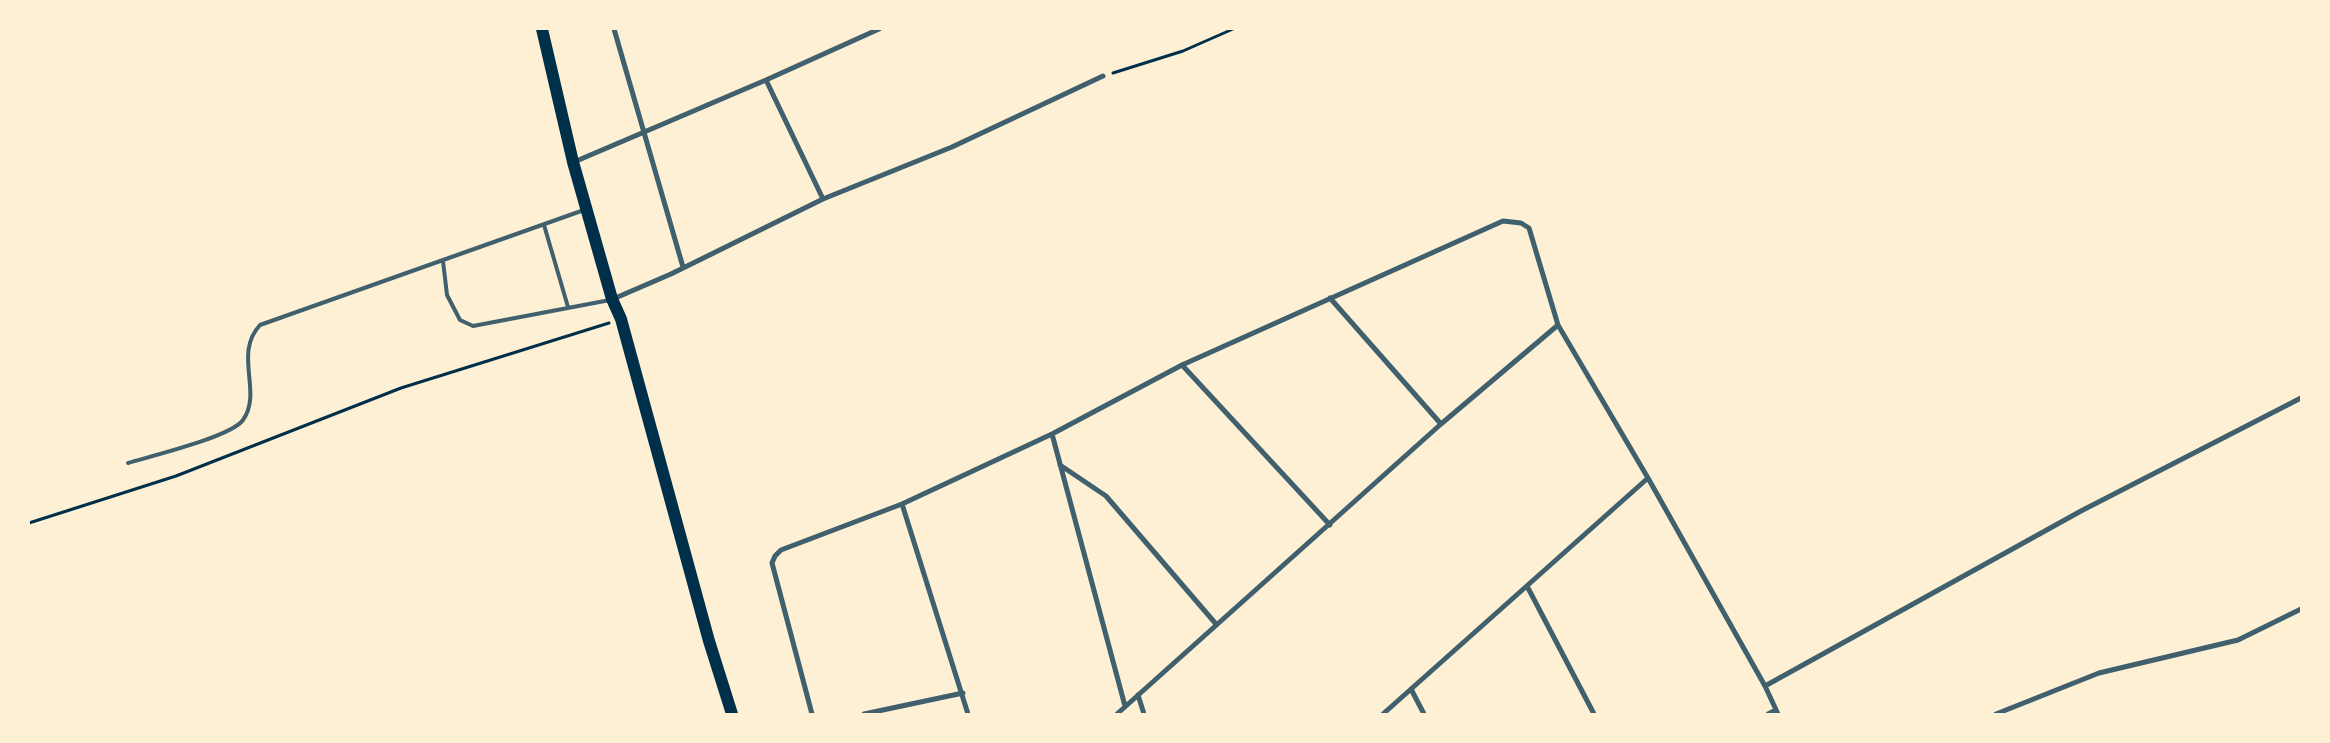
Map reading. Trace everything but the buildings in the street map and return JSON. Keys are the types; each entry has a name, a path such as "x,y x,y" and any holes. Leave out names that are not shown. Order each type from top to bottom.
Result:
{"main road":[{"path":"542,29 586,209 612,299 621,319 709,641 732,714"}],"street":[{"path":"614,29 683,267"},
{"path":"573,162 766,80 878,29"},
{"path":"612,299 823,199 952,146 1103,76"},
{"path":"766,80 823,199"},
{"path":"812,714 772,563 774,556 781,550 902,504 1052,434 1182,365 1495,224 1511,221 1529,228 1558,325 1648,478 1765,686 1777,712 1768,714"},
{"path":"1330,298 1441,424"},
{"path":"1116,714 1441,424 1558,325"},
{"path":"1182,365 1330,525"},
{"path":"1765,686 2081,511 2301,398"},
{"path":"1052,434 1125,706"},
{"path":"1060,465 1106,496 1216,624"},
{"path":"1383,714 1648,478"},
{"path":"902,504 968,714"},
{"path":"1527,586 1594,714"},
{"path":"1996,714 2099,673 2238,640 2301,610"},
{"path":"1411,689 1424,714"},
{"path":"864,714 963,694"},
{"path":"1138,695 1144,714"}],"lane":[{"path":"128,463 225,433 242,421 250,399 246,362 251,334 260,325 325,300 443,261 586,209"},
{"path":"544,224 568,307"},
{"path":"443,261 447,295 460,320 473,326 612,299"}],"path":[{"path":"1103,76 1183,51 1233,29"},
{"path":"29,523 176,476 401,388 621,319"}]}
